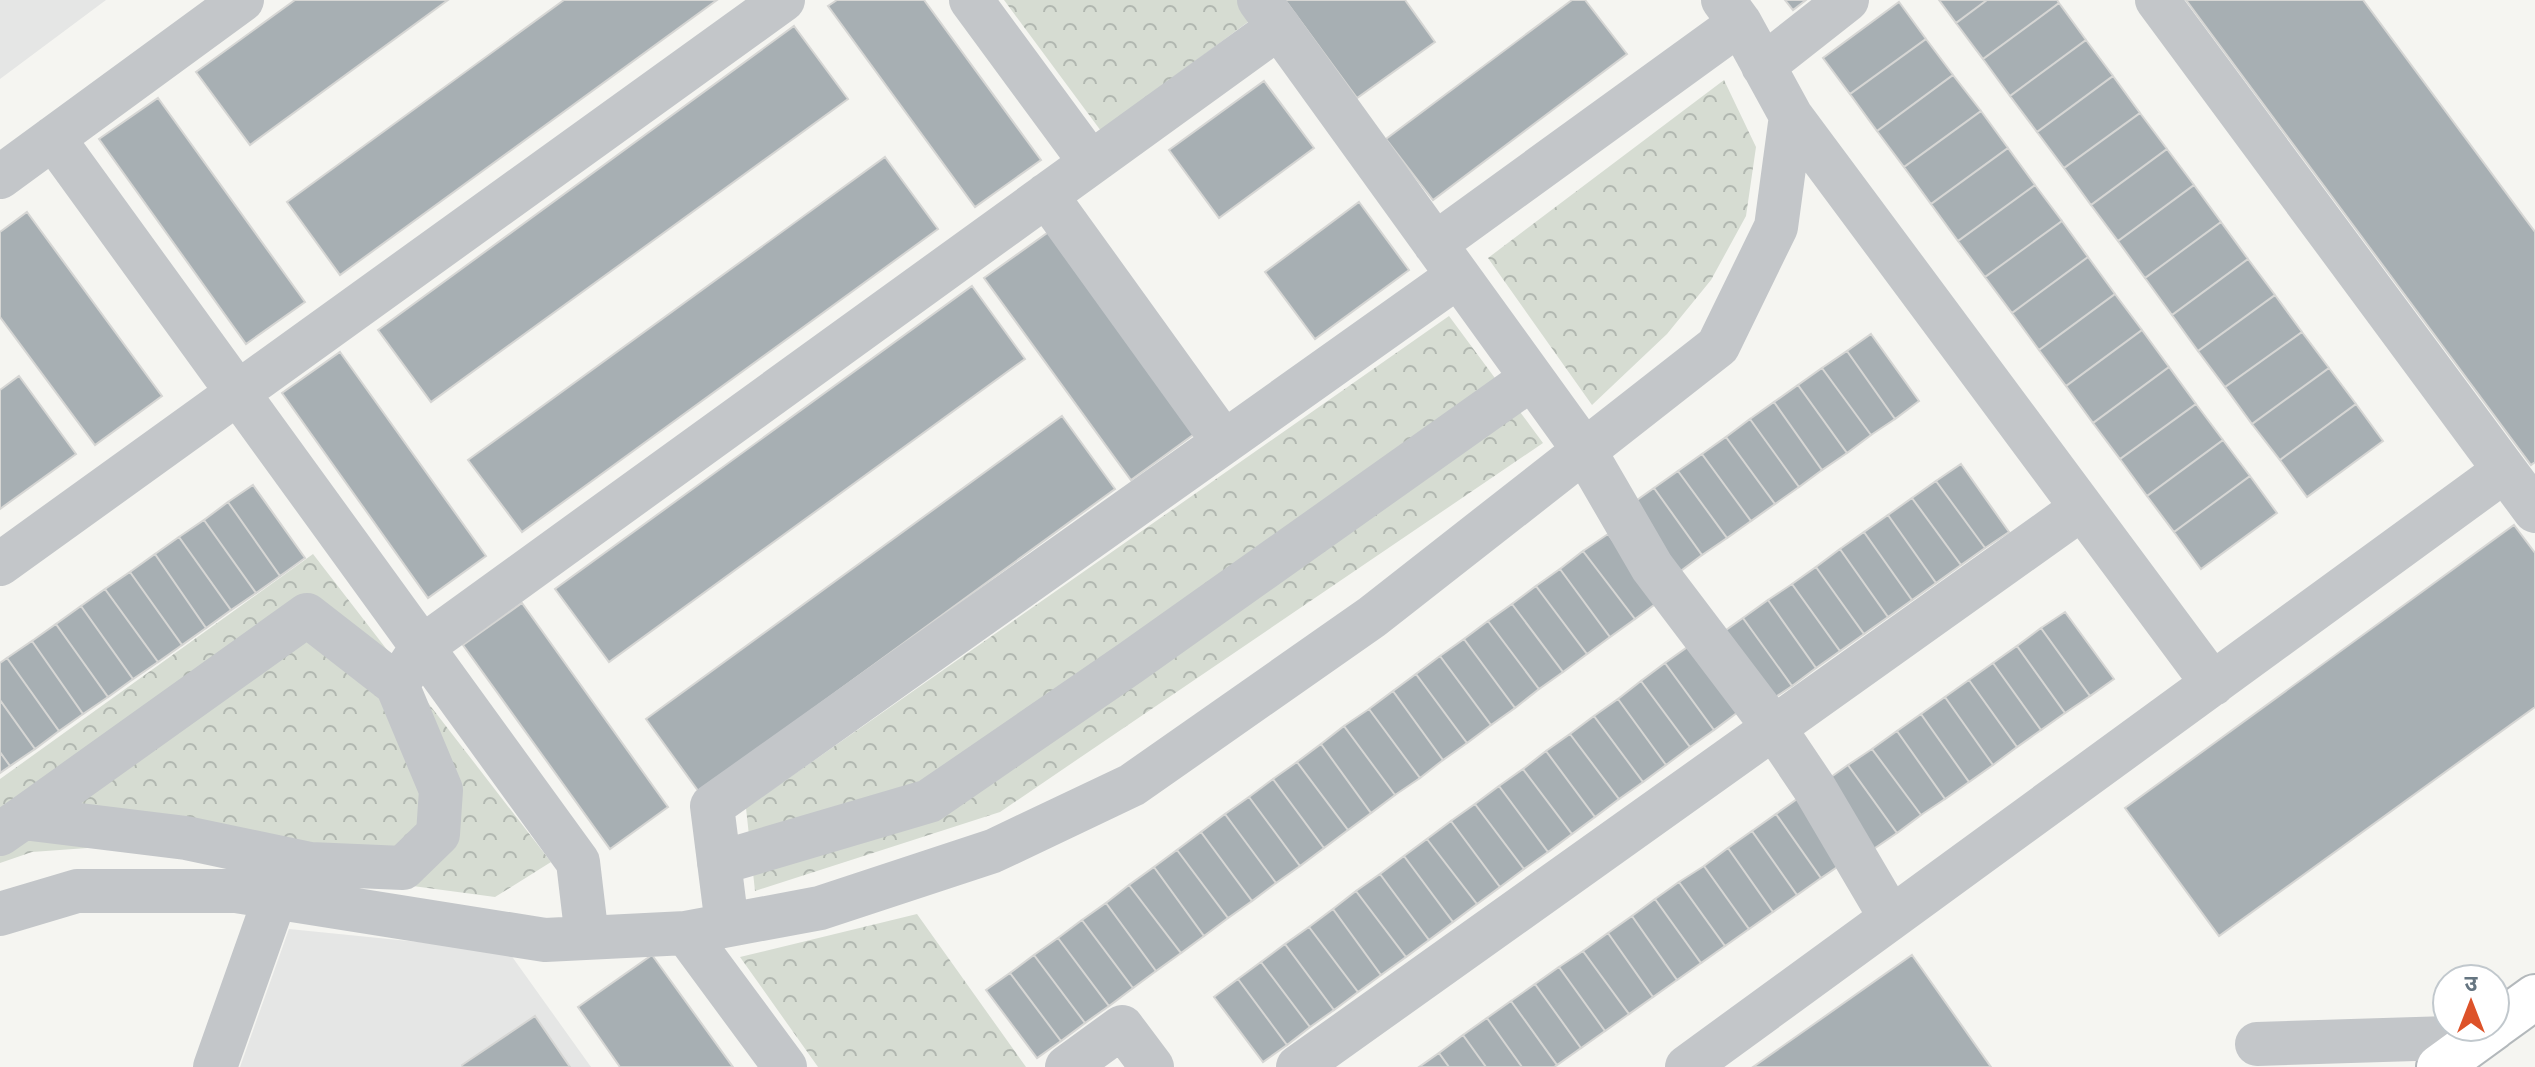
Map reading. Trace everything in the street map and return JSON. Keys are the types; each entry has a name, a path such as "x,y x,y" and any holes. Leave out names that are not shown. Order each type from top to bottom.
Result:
{"main road":[{"path":"2511,1015 2535,997"},
{"path":"2439,1067 2472,1043"}],"street":[{"path":"0,177 242,0"},
{"path":"0,564 783,0"},
{"path":"971,0 1091,163"},
{"path":"1763,66 1847,0"},
{"path":"2157,0 2535,511"},
{"path":"785,1067 706,929 719,863 712,806 1224,442 1446,260 1731,12 1791,116 2213,684"},
{"path":"397,685 422,647 1091,163 1269,14 1584,450 1652,567 1774,728 1815,789 1891,918"},
{"path":"0,914 77,891 236,891 545,940 587,938 706,929 820,908 993,851 1132,785 1372,617 1718,346 1776,227 1791,116"},
{"path":"53,138 578,862 587,938"},
{"path":"1046,195 1224,442"},
{"path":"719,863 929,801 1130,663 1532,378"},
{"path":"1687,1067 2504,471"},
{"path":"1298,1067 2082,508"},
{"path":"307,615 397,685 441,790 438,834 403,868 310,864 186,838 11,826 307,615"},
{"path":"215,1067 275,898"},
{"path":"1067,1067 1122,1027 1152,1067"},
{"path":"2257,1044 2431,1034"}],"shaded area":[{"path":"0,0 106,0 0,79"},
{"path":"289,929 508,951 591,1067 240,1067"}],"green space":[{"path":"1004,0 1238,0 1252,19 1101,131"},
{"path":"1724,80 1756,147 1746,216 1711,280 1667,334 1592,405 1488,258"},
{"path":"1449,316 1543,443 1000,812 755,891 746,808"},
{"path":"313,554 551,862 495,897 115,846 32,852 0,863 0,779"},
{"path":"917,914 1026,1067 818,1067 740,957"}],"building":[{"path":"295,0 448,0 250,145 196,72"},
{"path":"564,0 717,0 340,275 287,202"},
{"path":"837,0 924,0 1041,160 975,207 828,6"},
{"path":"1285,0 1405,0 1435,42 1357,98"},
{"path":"1572,0 1585,0 1627,54 1433,200 1386,139"},
{"path":"1785,0 1806,0 1793,10"},
{"path":"1939,0 1987,0 1956,23"},
{"path":"1987,0 2057,0 2059,3 1983,59 1956,23"},
{"path":"2186,0 2363,0 2535,232 2535,462 2531,465"},
{"path":"1899,2 1926,39 1850,94 1823,58"},
{"path":"2059,3 2086,40 2010,96 1983,59"},
{"path":"794,26 848,99 431,402 378,330"},
{"path":"1926,39 1953,75 1877,131 1850,94"},
{"path":"2086,40 2113,76 2037,132 2010,96"},
{"path":"1953,75 1981,111 1904,167 1877,131"},
{"path":"2113,76 2140,113 2064,168 2037,132"},
{"path":"1264,81 1314,148 1219,218 1169,150"},
{"path":"158,98 305,302 246,344 99,139"},
{"path":"1981,111 2008,148 1931,204 1904,167"},
{"path":"2140,113 2167,149 2091,205 2064,168"},
{"path":"2008,148 2035,185 1958,241 1931,204"},
{"path":"2167,149 2194,185 2118,241 2091,205"},
{"path":"885,157 938,229 522,532 468,460"},
{"path":"2035,185 2062,221 1985,277 1958,241"},
{"path":"2194,185 2221,222 2145,278 2118,241"},
{"path":"1359,202 1409,270 1315,339 1265,272"},
{"path":"27,212 162,396 95,445 0,317 0,232"},
{"path":"2062,221 2088,257 2012,313 1985,277"},
{"path":"2221,222 2248,259 2172,315 2145,278"},
{"path":"1050,231 1197,432 1131,480 984,278"},
{"path":"2088,257 2115,294 2039,350 2012,313"},
{"path":"2248,259 2275,295 2198,351 2172,315"},
{"path":"972,286 1025,359 609,662 555,589"},
{"path":"2115,294 2142,330 2066,386 2039,350"},
{"path":"2275,295 2302,332 2225,387 2198,351"},
{"path":"2142,330 2169,367 2093,423 2066,386"},
{"path":"2302,332 2329,368 2252,424 2225,387"},
{"path":"1871,334 1919,401 1895,419 1847,351"},
{"path":"1847,351 1895,419 1871,435 1822,368"},
{"path":"340,352 486,556 428,598 282,393"},
{"path":"2169,367 2196,404 2120,459 2093,423"},
{"path":"1822,368 1871,435 1847,453 1798,385"},
{"path":"2329,368 2356,404 2280,460 2252,424"},
{"path":"19,376 76,454 0,509 0,390"},
{"path":"1798,385 1847,453 1822,470 1774,402"},
{"path":"1774,402 1822,470 1799,487 1750,419"},
{"path":"2196,404 2223,440 2147,496 2120,459"},
{"path":"2356,404 2383,441 2307,497 2280,460"},
{"path":"1062,416 1115,489 699,792 646,719"},
{"path":"1750,419 1799,487 1775,504 1726,437"},
{"path":"1726,437 1775,504 1751,521 1702,454"},
{"path":"2223,440 2250,476 2174,532 2147,496"},
{"path":"1702,454 1751,521 1727,538 1678,471"},
{"path":"1961,464 2009,532 1985,548 1936,481"},
{"path":"1678,471 1727,538 1702,555 1654,488"},
{"path":"2250,476 2277,513 2201,569 2174,532"},
{"path":"1936,481 1985,548 1961,565 1912,498"},
{"path":"253,485 305,558 280,576 228,502"},
{"path":"1654,488 1702,555 1678,573 1630,505"},
{"path":"1912,498 1961,565 1936,583 1888,515"},
{"path":"228,502 280,576 256,593 204,520"},
{"path":"1888,515 1936,583 1912,600 1864,532"},
{"path":"204,520 256,593 231,610 179,537"},
{"path":"2514,525 2535,553 2535,707 2219,936 2125,808"},
{"path":"1864,532 1912,600 1888,617 1840,549"},
{"path":"1608,534 1658,602 1635,619 1583,551"},
{"path":"179,537 231,610 206,628 155,554"},
{"path":"1840,549 1888,617 1864,634 1816,567"},
{"path":"1583,551 1635,619 1610,637 1560,569"},
{"path":"155,554 206,628 182,645 130,572"},
{"path":"1816,567 1864,634 1840,651 1792,584"},
{"path":"1560,569 1610,637 1587,654 1536,586"},
{"path":"130,572 182,645 158,662 105,589"},
{"path":"1792,584 1840,651 1816,668 1768,600"},
{"path":"1536,586 1587,654 1563,672 1512,604"},
{"path":"105,589 158,662 133,679 81,606"},
{"path":"1768,600 1816,668 1792,686 1743,618"},
{"path":"522,603 668,807 610,849 463,645"},
{"path":"1512,604 1563,672 1539,689 1488,621"},
{"path":"81,606 133,679 108,697 56,624"},
{"path":"2065,612 2114,679 2090,696 2041,628"},
{"path":"1743,618 1792,686 1768,702 1719,635"},
{"path":"1488,621 1539,689 1515,708 1464,639"},
{"path":"56,624 108,697 83,714 32,641"},
{"path":"2041,628 2090,696 2065,713 2017,646"},
{"path":"1464,639 1515,708 1491,725 1440,656"},
{"path":"32,641 83,714 59,731 7,658"},
{"path":"1689,646 1738,712 1714,730 1665,663"},
{"path":"2017,646 2065,713 2041,730 1993,663"},
{"path":"1440,656 1491,725 1467,743 1416,674"},
{"path":"7,658 59,731 35,749 0,700 0,663"},
{"path":"1665,663 1714,730 1690,747 1641,681"},
{"path":"1993,663 2041,730 2017,747 1969,680"},
{"path":"1416,674 1467,743 1443,760 1393,691"},
{"path":"1969,680 2017,747 1993,765 1945,697"},
{"path":"1641,681 1690,747 1666,765 1618,699"},
{"path":"1393,691 1443,760 1420,778 1369,709"},
{"path":"1945,697 1993,765 1969,782 1921,714"},
{"path":"1618,699 1666,765 1643,782 1594,716"},
{"path":"0,700 35,749 10,766 0,752"},
{"path":"1369,709 1420,778 1395,795 1344,726"},
{"path":"1921,714 1969,782 1945,799 1897,731"},
{"path":"1594,716 1643,782 1619,799 1570,734"},
{"path":"1344,726 1395,795 1371,813 1321,744"},
{"path":"1897,731 1945,799 1921,815 1872,749"},
{"path":"1570,734 1619,799 1595,817 1546,751"},
{"path":"1321,744 1371,813 1348,830 1297,762"},
{"path":"1872,749 1921,815 1897,833 1848,765"},
{"path":"1546,751 1595,817 1572,834 1523,769"},
{"path":"0,752 10,766 0,773"},
{"path":"1297,762 1348,830 1324,848 1273,779"},
{"path":"1848,765 1897,833 1872,850 1824,782"},
{"path":"1523,769 1572,834 1548,852 1499,786"},
{"path":"1273,779 1324,848 1300,866 1249,797"},
{"path":"1499,786 1548,852 1524,869 1475,804"},
{"path":"1249,797 1300,866 1276,883 1225,814"},
{"path":"1800,797 1846,861 1821,878 1776,814"},
{"path":"1475,804 1524,869 1500,887 1451,821"},
{"path":"1225,814 1276,883 1252,901 1201,832"},
{"path":"1776,814 1821,878 1797,895 1752,831"},
{"path":"1451,821 1500,887 1477,904 1427,839"},
{"path":"1752,831 1797,895 1773,912 1728,848"},
{"path":"1201,832 1252,901 1228,918 1177,850"},
{"path":"1427,839 1477,904 1453,922 1404,856"},
{"path":"1728,848 1773,912 1749,929 1704,866"},
{"path":"1177,850 1228,918 1204,936 1154,867"},
{"path":"1404,856 1453,922 1429,940 1380,874"},
{"path":"1704,866 1749,929 1725,946 1679,882"},
{"path":"1154,867 1204,936 1181,953 1129,885"},
{"path":"1380,874 1429,940 1406,957 1356,891"},
{"path":"1679,882 1725,946 1701,963 1655,899"},
{"path":"1129,885 1181,953 1156,971 1106,903"},
{"path":"1356,891 1406,957 1381,975 1333,909"},
{"path":"1655,899 1701,963 1677,980 1632,916"},
{"path":"1106,903 1156,971 1133,988 1082,920"},
{"path":"1333,909 1381,975 1358,992 1309,927"},
{"path":"1632,916 1677,980 1653,997 1608,933"},
{"path":"1082,920 1133,988 1109,1006 1058,938"},
{"path":"1309,927 1358,992 1334,1010 1285,944"},
{"path":"1608,933 1653,997 1629,1014 1583,951"},
{"path":"1058,938 1109,1006 1085,1023 1034,955"},
{"path":"1285,944 1334,1010 1310,1027 1261,962"},
{"path":"1583,951 1629,1014 1605,1031 1559,967"},
{"path":"652,955 733,1067 620,1067 578,1007"},
{"path":"1034,955 1085,1023 1061,1041 1010,973"},
{"path":"1912,955 1991,1067 1753,1067"},
{"path":"1261,962 1310,1027 1287,1045 1238,979"},
{"path":"1559,967 1605,1031 1581,1048 1535,984"},
{"path":"1010,973 1061,1041 1037,1058 986,990"},
{"path":"1238,979 1287,1045 1263,1062 1214,997"},
{"path":"1535,984 1581,1048 1557,1065 1511,1001"},
{"path":"1511,1001 1557,1065 1522,1067 1487,1018"},
{"path":"535,1016 570,1067 463,1067 462,1065"},
{"path":"1487,1018 1522,1067 1486,1067 1463,1035"},
{"path":"1463,1035 1486,1067 1449,1067 1439,1053"},
{"path":"1439,1053 1449,1067 1419,1067"}]}
